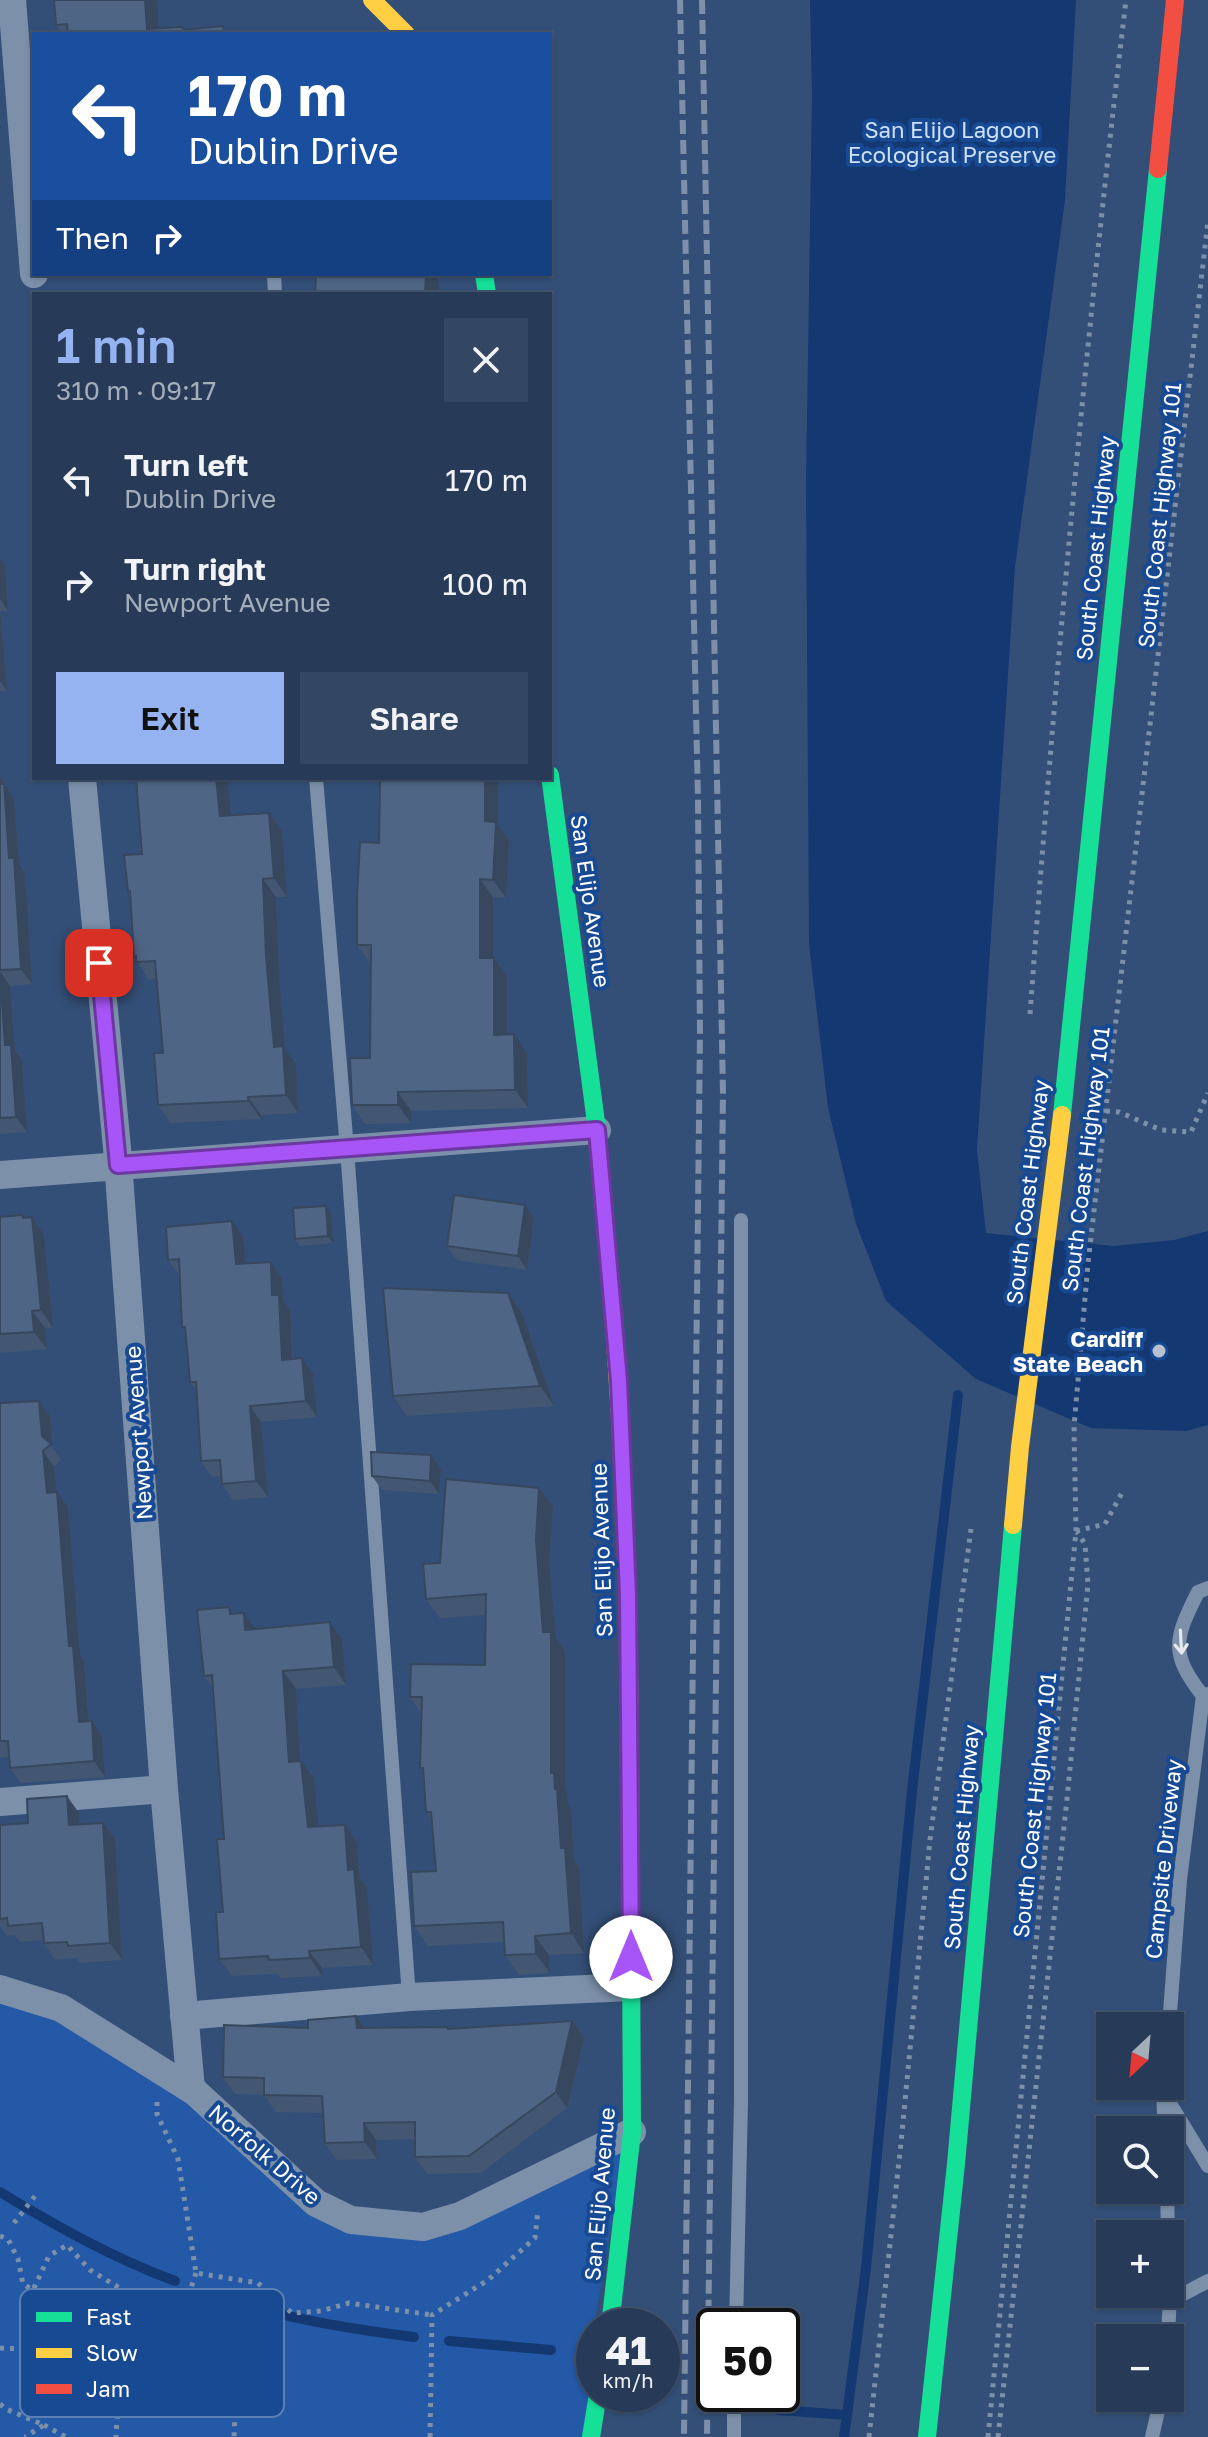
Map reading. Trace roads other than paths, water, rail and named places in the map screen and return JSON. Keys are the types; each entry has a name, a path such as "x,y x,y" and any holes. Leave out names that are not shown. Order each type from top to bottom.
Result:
{"main road":[{"path":"372,0 404,32"},
{"name":"South Coast Highway","path":"927,2437 956,2164 1017,1479 1062,1112 1175,0"},
{"name":"San Elijo Avenue","path":"551,780 597,1130 619,1381 627,1580 632,2132 612,2308"},
{"path":"591,2437 595,2412"}],"street":[{"path":"12,0 20,194 32,263"},
{"name":"Newport Avenue","path":"82,780 118,1165 184,2016 179,2082"},
{"path":"0,1175 597,1130"},
{"path":"0,1802 164,1789"},
{"path":"184,2016 409,1997 631,1987"},
{"name":"Norfolk Drive","path":"0,1989 61,2008 179,2082 316,2203 351,2220 423,2227 460,2216 632,2132"}],"lane":[{"path":"316,780 347,1149 409,1997"},
{"path":"736,2308 741,2101 741,1220"},
{"path":"1205,1695 1188,1677 1178,1642 1181,1626 1198,1592 1208,1588"},
{"name":"Campsite Driveway","path":"1170,2012 1180,1880 1205,1695"},
{"path":"1170,2100 1208,2166"},
{"path":"1184,2292 1208,2281"},
{"path":"734,2412 734,2437"},
{"path":"1152,2437 1158,2412"}],"waterway":[{"path":"800,2412 847,2415 866,2268 912,1791 958,1395"},
{"path":"0,2192 85,2241 175,2281"},
{"path":"284,2315 414,2337"},
{"path":"449,2341 551,2350"},
{"path":"844,2437 847,2415"}],"railway":[{"path":"680,0 698,800 700,1033 684,2437"},
{"path":"702,0 723,1093 707,2437"}],"place":[{"name":"Cardiff State Beach","path":"1159,1351"}],"park label":[{"name":"San Elijo Lagoon Ecological Preserve","path":"952,142"}]}
